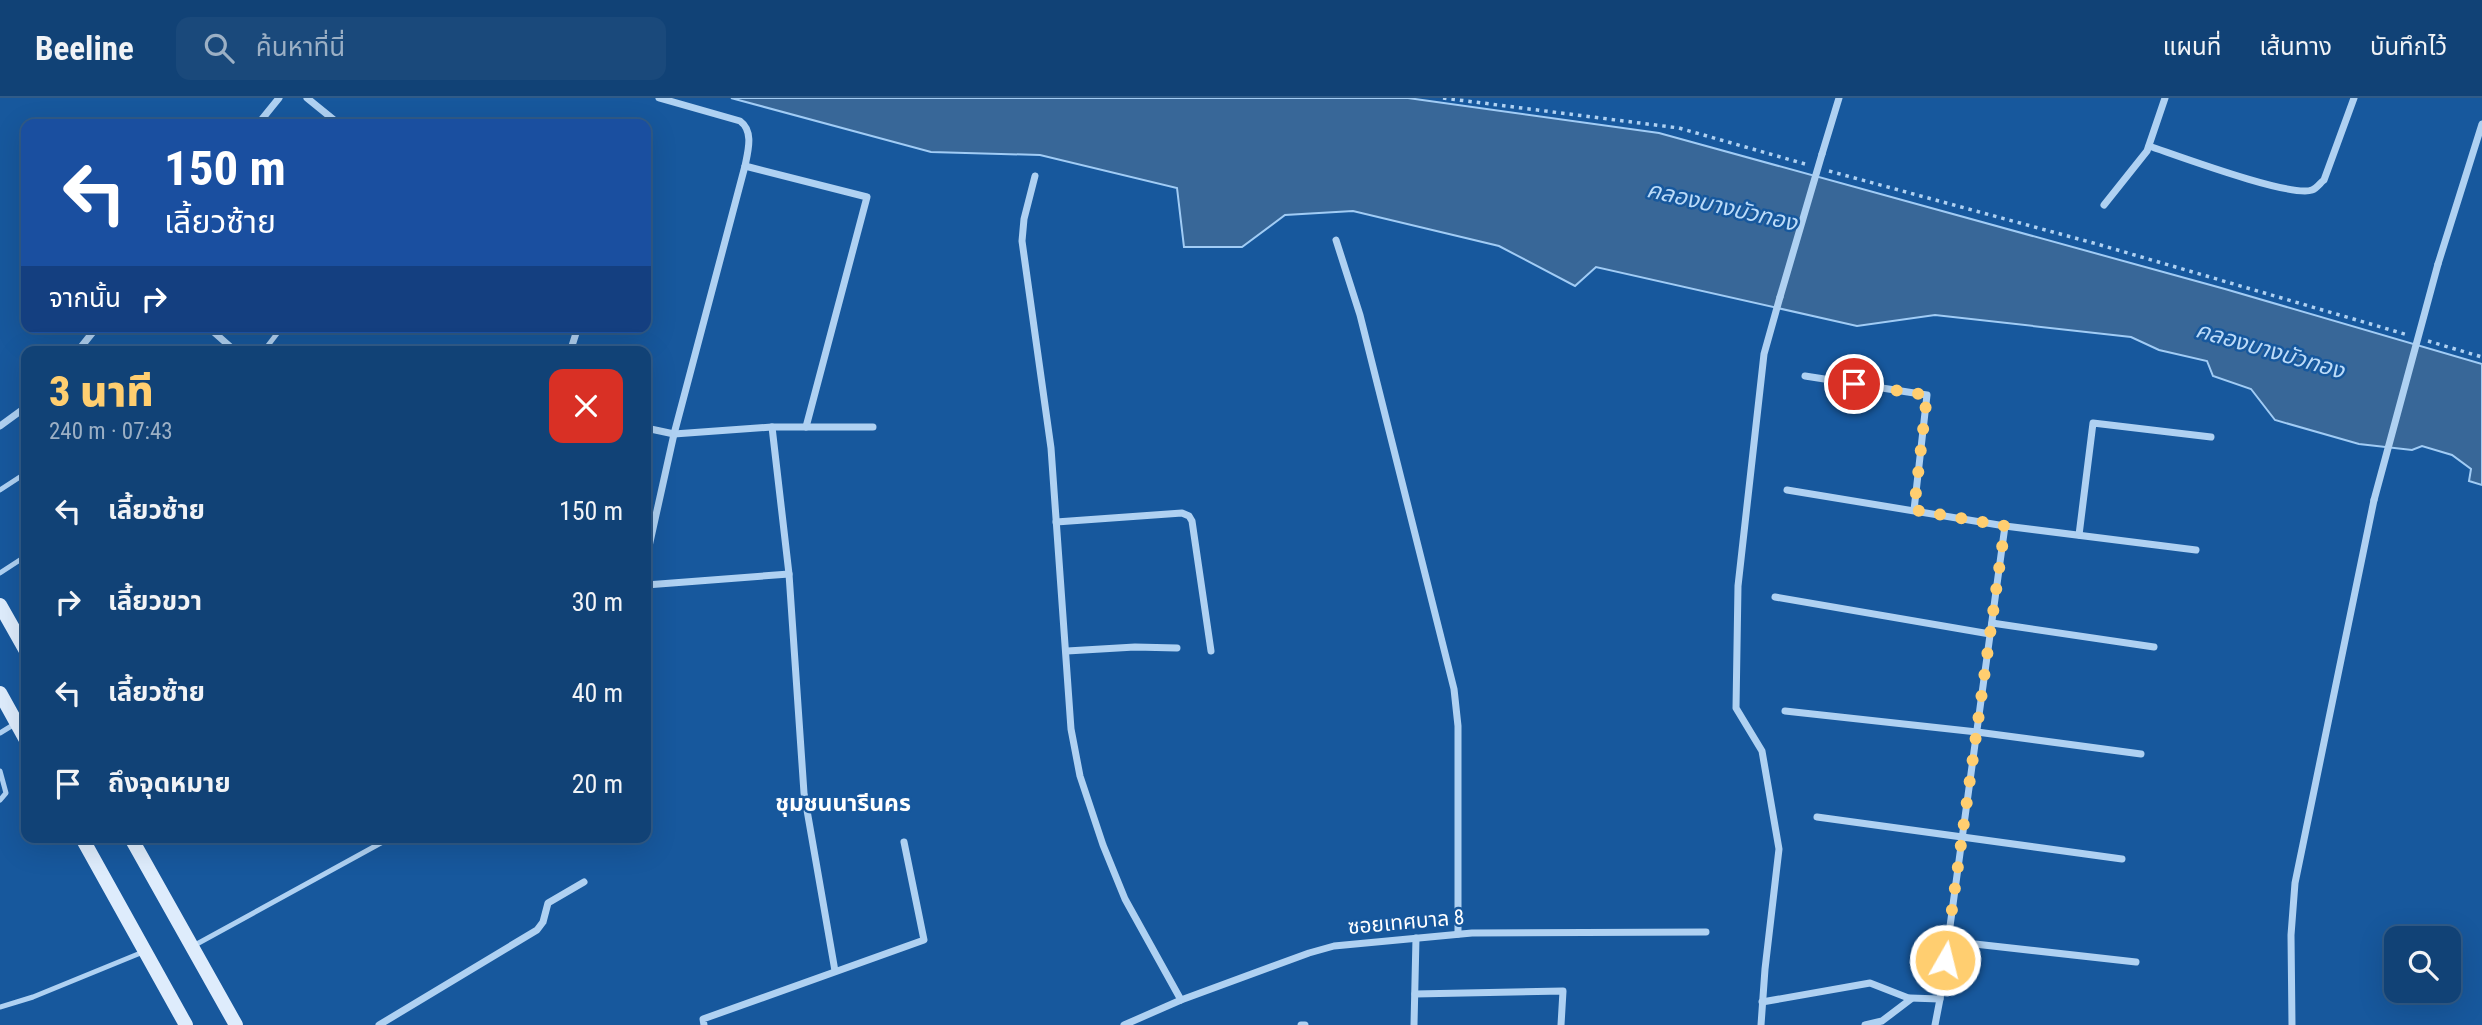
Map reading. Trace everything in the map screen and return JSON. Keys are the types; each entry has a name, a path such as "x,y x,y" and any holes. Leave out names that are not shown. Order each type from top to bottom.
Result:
{"main road":[{"path":"0,605 21,642"},
{"path":"0,693 21,719"},
{"path":"85,843 187,1025"},
{"path":"134,843 236,1025"}],"street":[{"path":"262,119 279,98"},
{"path":"307,98 333,119"},
{"path":"651,538 674,434 745,166 749,139 745,124 740,121 659,98"},
{"path":"1761,1025 1779,849 1762,751 1736,708 1738,586 1763,354 1839,98"},
{"path":"2104,205 2149,146 2165,98"},
{"path":"2149,146 2260,182 2303,192 2314,190 2324,180 2332,162 2354,98"},
{"path":"2291,1025 2291,935 2295,883 2374,500 2438,264 2482,124"},
{"path":"745,166 867,197 806,426"},
{"path":"1035,176 1024,219 1022,241 1051,449 1071,729 1084,787 1103,845 1125,899 1181,1000"},
{"path":"1336,240 1360,315 1454,689 1458,726 1458,934"},
{"path":"215,333 229,346"},
{"path":"1805,376 1927,395 1914,510"},
{"path":"0,426 21,411"},
{"path":"2079,535 2093,423 2211,437"},
{"path":"772,427 789,575 804,793 835,971"},
{"path":"651,429 674,434 772,427 873,427"},
{"path":"1787,489 2005,526 2196,550"},
{"path":"1056,522 1182,513 1189,516 1192,521 1211,652"},
{"path":"1936,1025 2005,526"},
{"path":"651,585 789,575"},
{"path":"1775,597 1990,634"},
{"path":"1992,623 2154,648"},
{"path":"1067,651 1135,646 1177,648"},
{"path":"1785,711 1977,732 2141,754"},
{"path":"1817,817 2122,859"},
{"path":"704,1025 703,1019 924,940 904,842"},
{"path":"379,1025 537,930 543,922 548,903 584,882"},
{"name":"ซอยเทศบาล 8","path":"1124,1025 1181,1000 1334,946 1458,934 1706,932"},
{"path":"1414,1025 1416,938"},
{"path":"1948,941 2136,962"},
{"path":"1762,1002 1870,983 1910,998 1940,999"},
{"path":"1415,994 1563,990 1561,1025"},
{"path":"1865,1025 1882,1021 1912,999 1910,998"}],"lane":[{"path":"0,490 21,476"},
{"path":"0,573 21,559"},
{"path":"0,733 21,721"},
{"path":"0,772 4,777 6,793 0,800"},
{"path":"192,947 381,843"},
{"path":"0,1007 146,951"}],"path":[{"path":"1443,98 1679,128 1815,167"},
{"path":"1828,170 2097,244 2412,337"},
{"path":"2426,341 2482,357"}],"water":[{"name":"คลองบางบัวทอง","path":"731,98 1408,98 1659,133 2225,289 2482,364 2482,485 2469,481 2471,469 2452,455 2422,446 2412,450 2359,444 2275,420 2251,389 2213,376 2207,361 2159,350 2131,337 1935,315 1857,326 1596,267 1575,286 1499,246 1353,211 1285,215 1242,247 1184,247 1177,188 1040,155 931,152"}],"district":[{"name":"ชุมชนนารีนคร","path":"843,803"}],"route":[{"path":"1854,384 1927,395 1914,510 2005,526 1945,960"}]}
